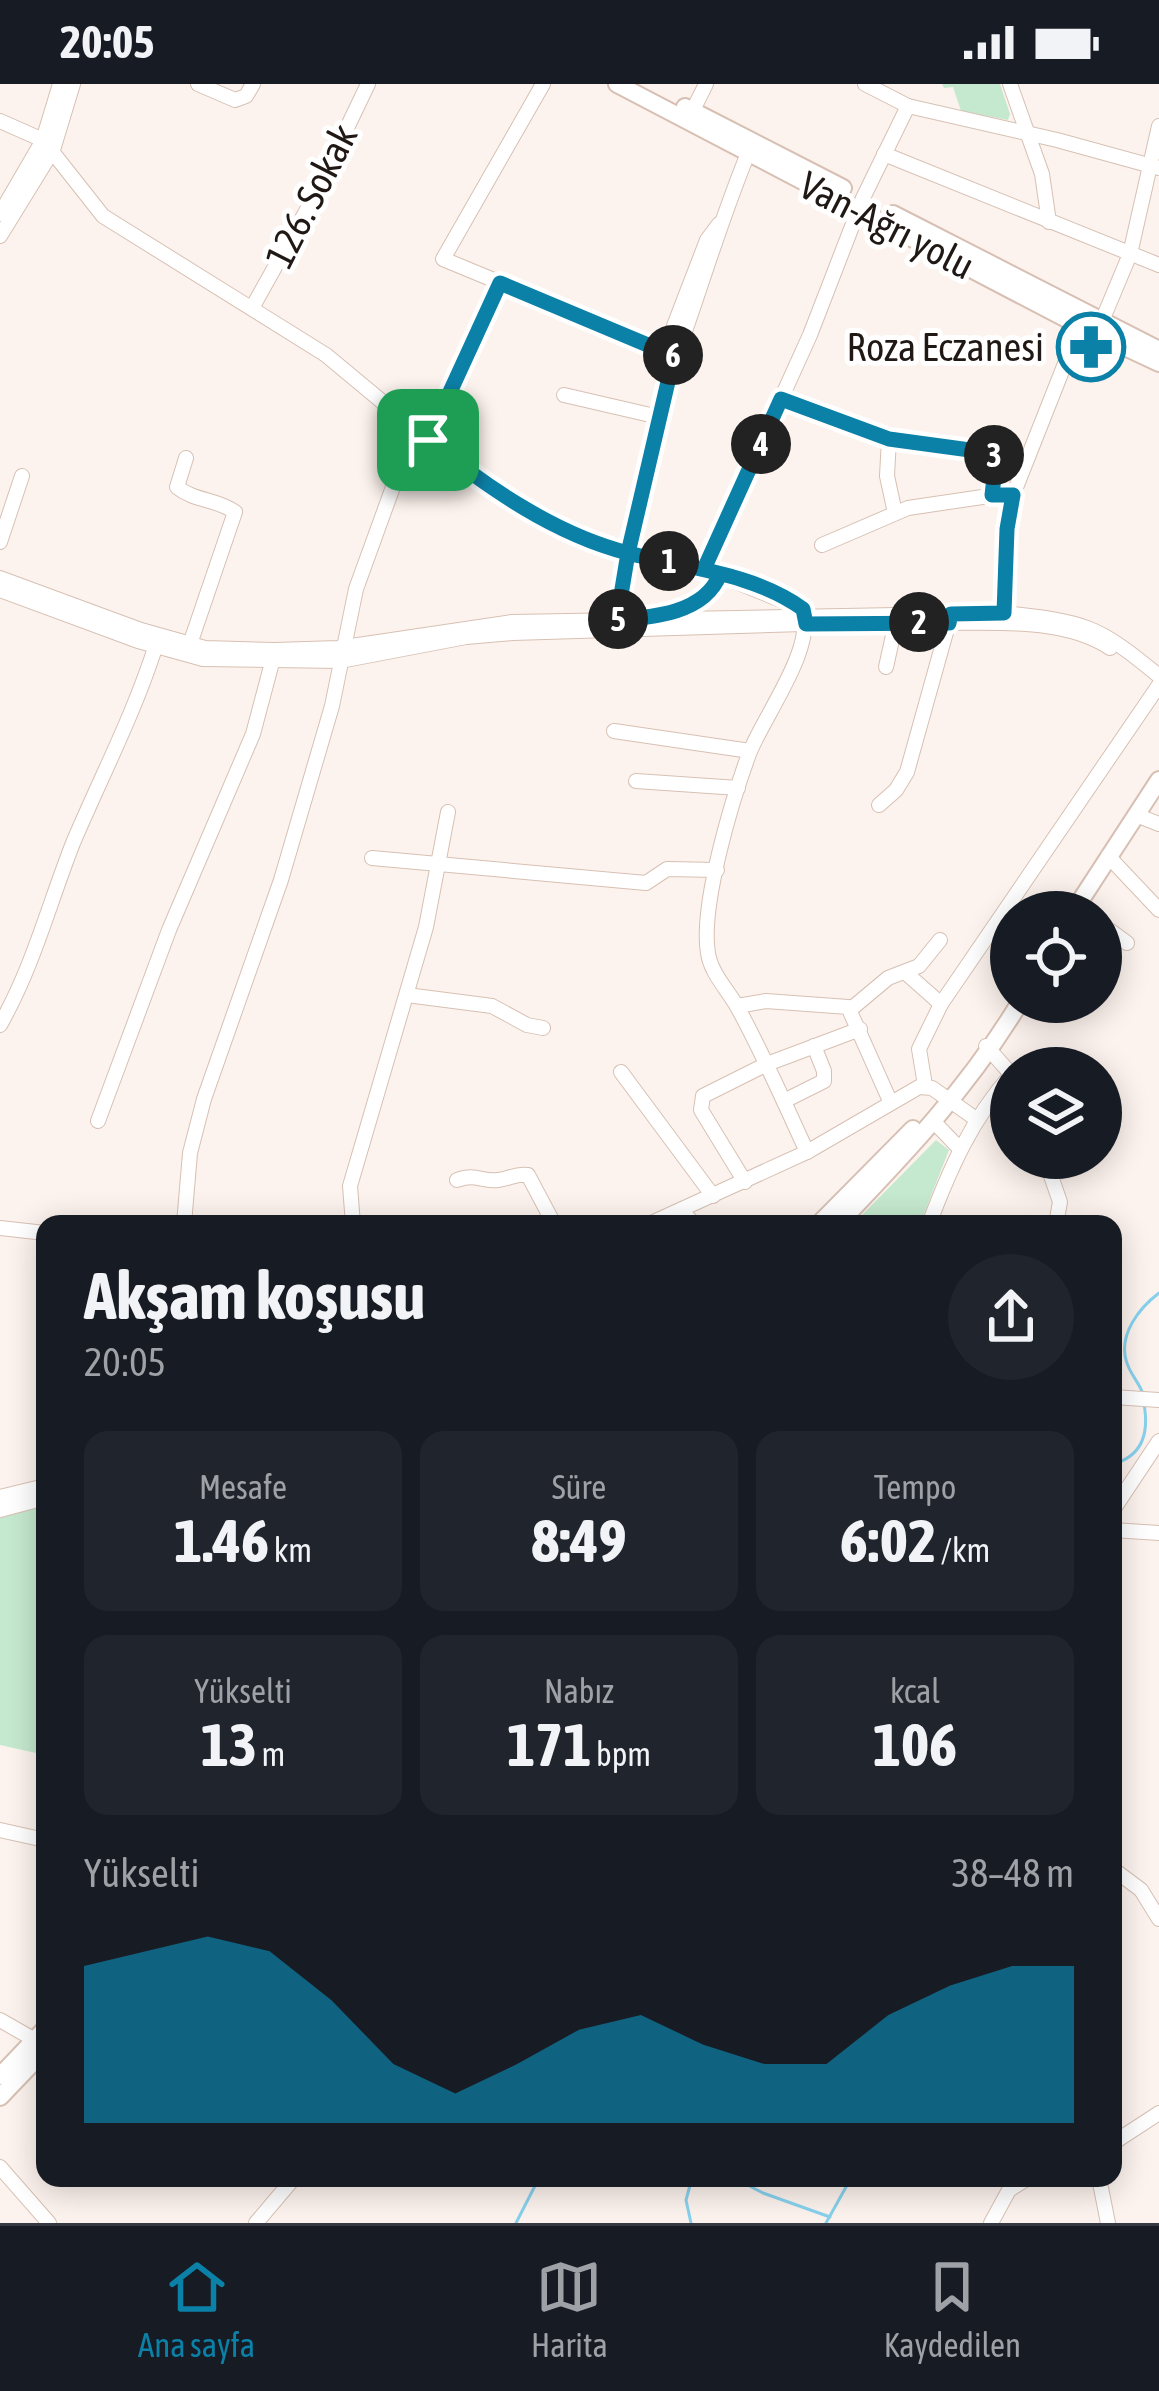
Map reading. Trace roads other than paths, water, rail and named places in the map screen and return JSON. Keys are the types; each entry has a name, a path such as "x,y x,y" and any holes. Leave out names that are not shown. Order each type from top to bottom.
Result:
{"main road":[{"name":"Van-Ağrı yolu","path":"617,84 691,116 1089,320 1159,362"},
{"path":"640,84 691,116"},
{"path":"1089,320 1159,350"},
{"path":"1089,891 1159,780"},
{"path":"828,1215 948,1099 1008,1023"},
{"path":"847,1215 934,1124 948,1099"},
{"path":"0,2076 36,2045"},
{"path":"0,2097 36,2048"}],"street":[{"path":"0,214 48,145 60,84"},
{"path":"0,236 48,145 73,84"},
{"path":"198,84 235,100 246,96 253,84"},
{"name":"126. Sokak","path":"252,308 313,199 368,84"},
{"path":"543,84 443,259 675,348"},
{"path":"691,116 706,84"},
{"path":"865,84 908,106 1154,167"},
{"path":"1010,84 1042,174 1049,222"},
{"path":"656,618 705,596 781,399 908,106"},
{"path":"0,121 48,145 103,216 346,370 497,492 562,527 628,553 712,572 776,595 793,602 806,619"},
{"path":"1004,618 1013,495 1089,320 1130,254 1154,167 1159,126"},
{"path":"617,625 628,553 675,348 716,244 718,224 751,147"},
{"path":"884,154 1159,265"},
{"path":"428,440 500,283"},
{"path":"564,395 659,417"},
{"path":"781,399 889,439 992,453 996,460 992,495"},
{"path":"185,1215 190,1153 204,1099 281,880 332,706 356,589 414,429"},
{"path":"889,439 887,476 895,513"},
{"path":"187,458 177,487 235,512 190,644"},
{"path":"0,542 22,476"},
{"path":"822,545 895,513 1013,495"},
{"path":"0,578 190,644 274,656"},
{"path":"0,590 203,658 342,654 466,637 617,625 770,620 1004,618 1071,621 1101,631 1159,683 941,1004 919,1048 926,1085 976,1119"},
{"path":"770,620 776,595"},
{"path":"617,625 656,618 770,620"},
{"path":"806,619 896,622 950,618"},
{"path":"879,805 907,772 950,618"},
{"path":"806,619 793,667 750,752 738,788 709,913 708,955 767,1064 807,1152"},
{"path":"886,667 896,622"},
{"path":"0,1024 27,973 62,872 138,699 156,645"},
{"path":"98,1120 192,872 253,734 274,656"},
{"path":"614,731 750,752"},
{"path":"636,782 738,788"},
{"path":"352,1215 350,1186 441,866 448,812"},
{"path":"1136,815 1159,824"},
{"path":"1108,856 1159,910"},
{"path":"372,858 646,883 667,869 717,870"},
{"path":"1122,939 1127,943"},
{"path":"850,1009 888,977 919,966 940,940"},
{"path":"906,973 941,1004"},
{"path":"407,995 492,1006 543,1028"},
{"path":"737,1006 766,1001 842,1004 860,1029 890,1101"},
{"path":"745,1182 700,1103 706,1094 767,1064 860,1029"},
{"path":"784,1101 824,1081 814,1046"},
{"path":"621,1072 713,1196"},
{"path":"670,1215 807,1152 890,1101 926,1085"},
{"path":"932,1215 959,1148 990,1101"},
{"path":"934,1124 959,1148"},
{"path":"457,1180 475,1175 493,1181 528,1175 549,1215"},
{"path":"1052,1179 1060,1202 1058,1215"},
{"path":"681,1210 686,1215"},
{"path":"0,1228 36,1232"},
{"path":"1122,1398 1159,1400"},
{"path":"1122,1496 1159,1441"},
{"path":"0,1497 36,1488"},
{"path":"0,1510 36,1500"},
{"path":"1122,1531 1159,1533"},
{"path":"0,1830 36,1838"},
{"path":"1122,1876 1141,1890 1159,1919"},
{"path":"0,2020 36,2037"},
{"path":"1122,2137 1159,2113"},
{"path":"0,2167 49,2223"},
{"path":"256,2223 286,2187"},
{"path":"991,2223 1014,2187"},
{"path":"1101,2187 1108,2223"}],"waterway":[{"path":"1143,1394 1127,1365 1125,1341 1138,1314 1159,1293"},
{"path":"1122,1460 1142,1442 1144,1404"},
{"path":"516,2223 534,2187"},
{"path":"690,2187 686,2200 691,2223"},
{"path":"751,2187 830,2217"},
{"path":"826,2223 846,2187"}],"place":[{"name":"Roza Eczanesi","path":"1091,347"}]}
